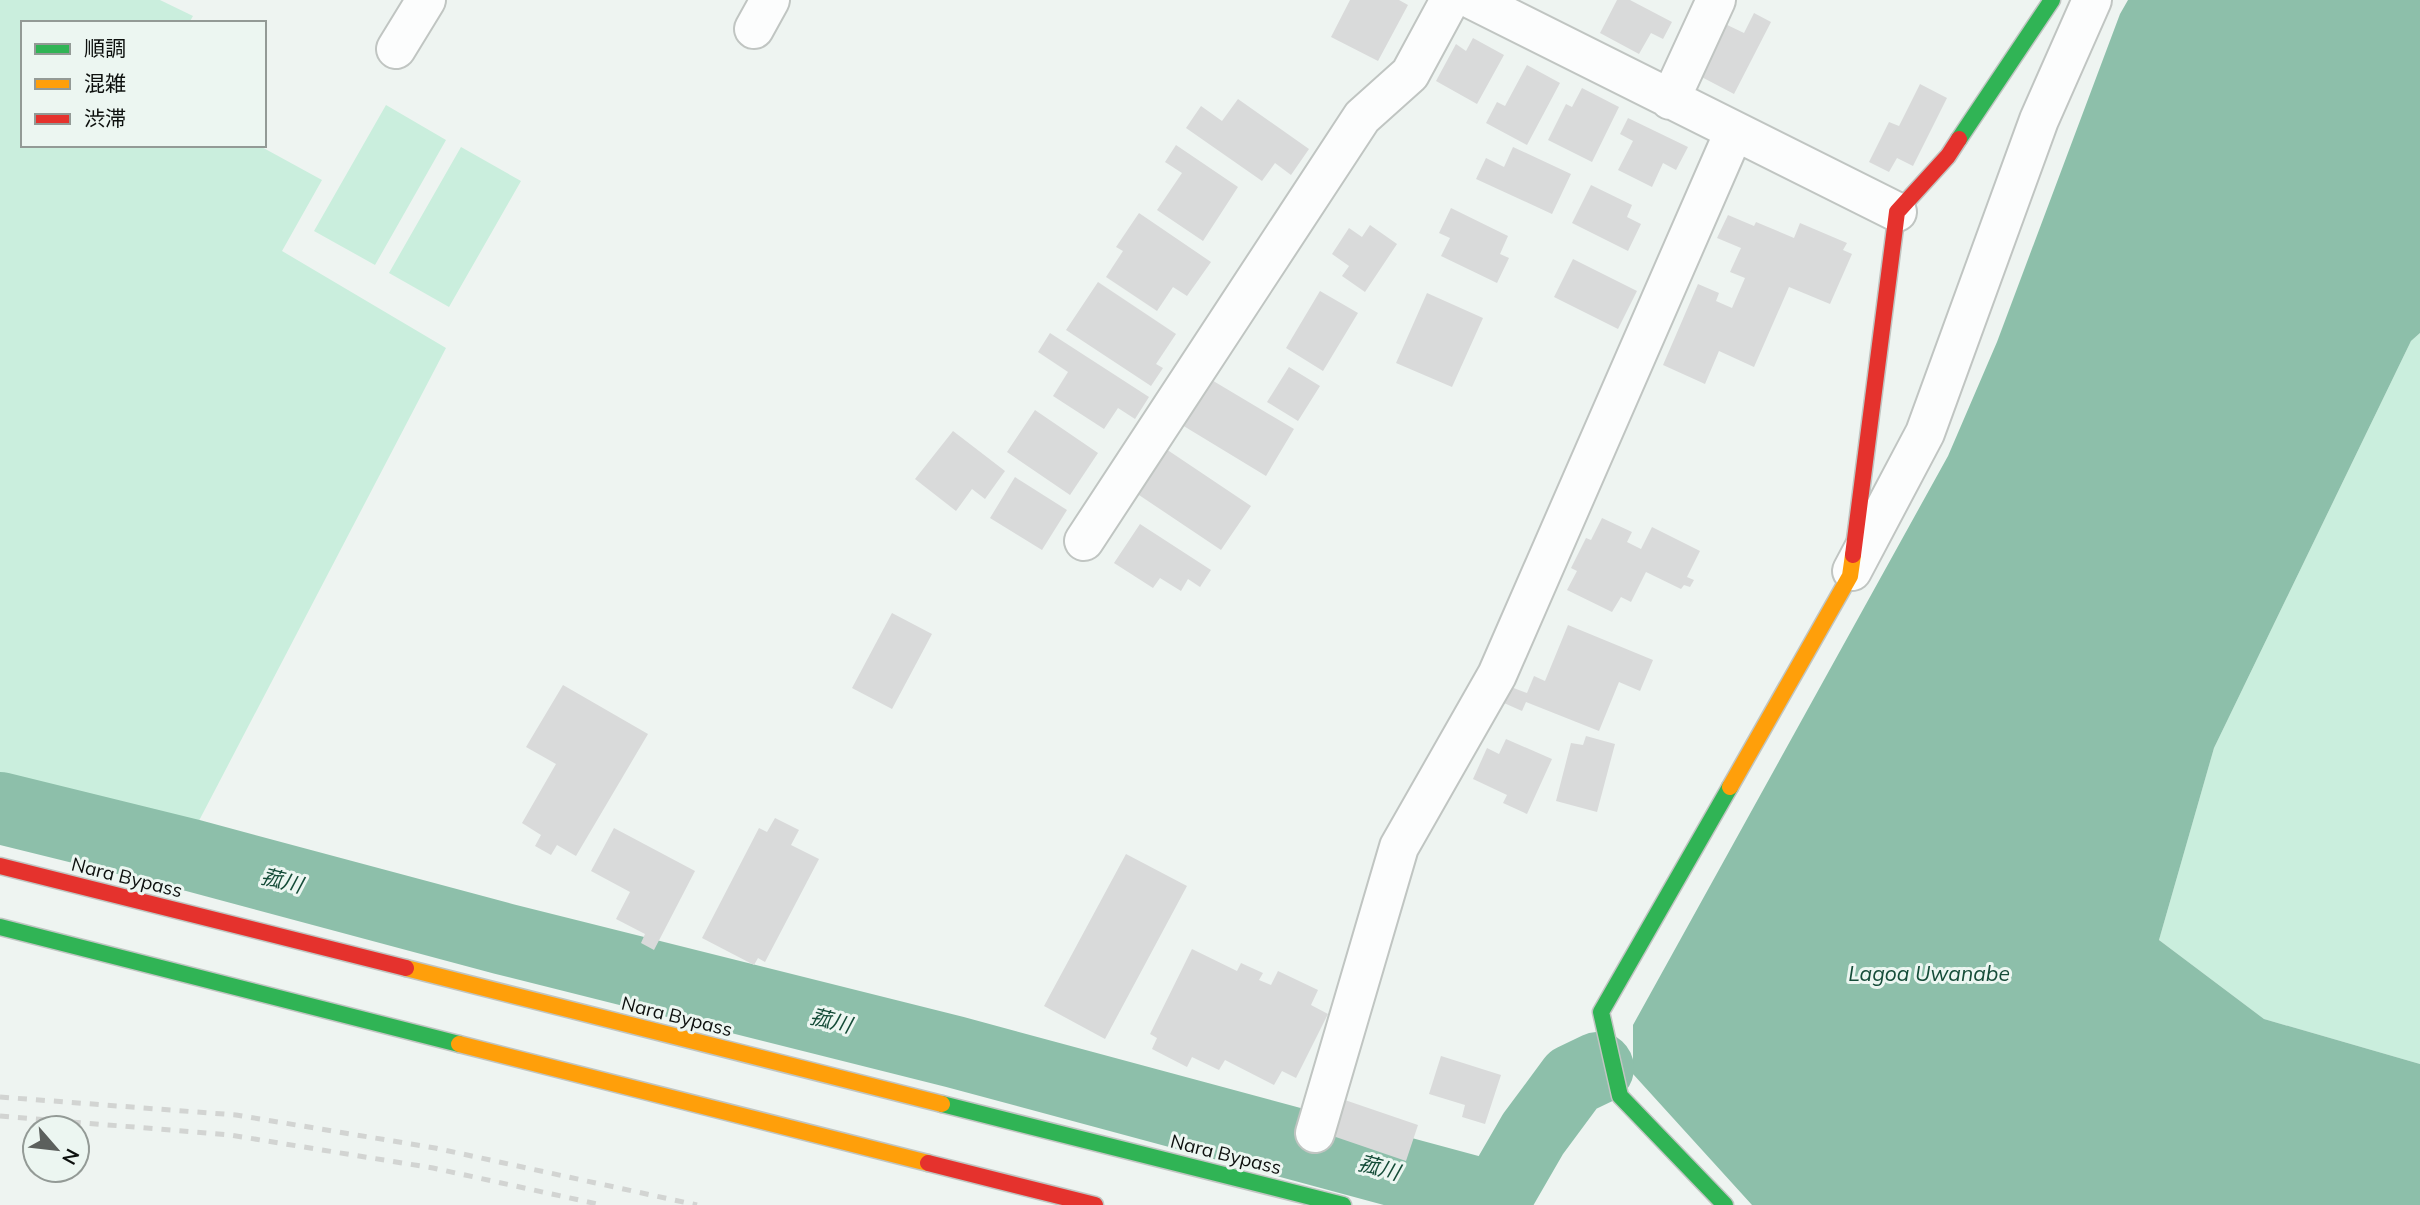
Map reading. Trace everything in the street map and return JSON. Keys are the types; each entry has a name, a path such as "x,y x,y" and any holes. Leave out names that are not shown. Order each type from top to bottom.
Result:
{"main road":[{"path":"1725,1205 1620,1096 1601,1012 1850,576 1897,212 1948,156 2052,0"},
{"name":"Nara Bypass","path":"0,866 1343,1205"},
{"path":"0,927 1095,1205"}],"street":[{"path":"396,49 426,0"},
{"path":"1084,541 1362,117 1410,74 1450,0"},
{"path":"1473,0 1897,212"},
{"path":"1670,100 1716,0"},
{"path":"1850,576 1926,433 2039,120 2092,0"},
{"path":"1315,1133 1399,847 1497,674 1734,132"}],"shaded area":[{"path":"0,0 160,0 193,16 190,21 21,21 21,147 262,147 322,180 282,251 446,348 191,836 0,784"},
{"path":"386,105 446,140 375,265 314,231"},
{"path":"461,147 521,181 449,307 389,273"},
{"path":"2420,333 2420,1064 2264,1019 2159,940 2214,748 2411,341"}],"water":[{"name":"Lagoa Uwanabe","path":"2128,0 2420,0 2420,333 2411,341 2214,748 2159,940 2264,1019 2420,1064 2420,1205 1752,1205 1633,1074 1633,1025 1948,456 1997,342 2120,14"}],"building":[{"path":"1350,0 1399,0 1408,5 1378,61 1331,37"},
{"path":"1617,0 1630,0 1672,22 1663,39 1651,33 1639,54 1600,33"},
{"path":"1754,13 1771,22 1734,94 1694,73 1721,22 1744,33"},
{"path":"1473,38 1504,55 1477,104 1436,81 1456,44 1466,51"},
{"path":"1527,65 1560,83 1527,145 1486,123 1497,102 1505,106"},
{"path":"1920,84 1947,98 1913,166 1897,158 1889,172 1869,162 1889,122 1899,126"},
{"path":"1582,88 1619,107 1592,162 1548,140 1566,104 1572,107"},
{"path":"1238,99 1309,149 1291,175 1275,163 1262,181 1186,128 1201,106 1222,121"},
{"path":"1628,118 1688,147 1676,170 1663,163 1652,187 1618,170 1633,141 1620,134"},
{"path":"1176,145 1238,187 1203,241 1157,210 1182,173 1165,162"},
{"path":"1513,147 1571,174 1552,214 1476,179 1486,158 1504,167"},
{"path":"1591,185 1632,205 1627,217 1641,224 1628,251 1572,223"},
{"path":"1451,208 1508,236 1500,254 1509,258 1497,283 1441,256 1450,238 1439,233"},
{"path":"1139,213 1211,262 1187,296 1173,287 1157,311 1106,277 1123,251 1116,247"},
{"path":"1728,215 1754,226 1756,222 1794,238 1800,223 1847,243 1843,250 1852,254 1830,304 1789,287 1754,367 1719,351 1705,384 1663,365 1698,284 1719,293 1716,301 1732,308 1745,278 1730,272 1741,248 1717,238"},
{"path":"1370,225 1397,244 1365,292 1342,276 1349,266 1332,254 1349,228 1362,237"},
{"path":"1573,259 1637,291 1618,329 1554,297"},
{"path":"1098,282 1176,334 1156,364 1163,368 1151,386 1066,330"},
{"path":"1320,291 1358,313 1323,371 1286,348"},
{"path":"1427,293 1483,318 1452,387 1396,363"},
{"path":"1050,333 1149,397 1135,419 1118,408 1104,429 1053,396 1068,372 1038,352"},
{"path":"1289,367 1320,386 1298,421 1267,402"},
{"path":"1210,379 1294,429 1266,476 1182,425"},
{"path":"1035,410 1098,453 1070,495 1007,452"},
{"path":"953,431 1005,471 985,499 972,489 956,511 915,479"},
{"path":"1163,447 1251,506 1221,550 1133,491"},
{"path":"1015,477 1067,510 1042,550 990,518"},
{"path":"1602,518 1632,532 1627,542 1641,549 1652,527 1700,551 1687,577 1694,580 1690,587 1684,585 1681,589 1646,572 1631,602 1621,597 1612,612 1567,590 1577,571 1571,568 1586,538 1591,540"},
{"path":"1140,524 1211,570 1200,587 1188,579 1181,591 1160,578 1153,588 1114,563"},
{"path":"892,613 932,634 892,709 852,688"},
{"path":"1568,625 1653,660 1640,691 1619,682 1599,731 1526,702 1522,711 1504,703 1511,687 1527,693 1534,676 1545,681"},
{"path":"563,685 648,734 576,856 557,845 551,855 535,846 541,835 522,823 556,764 526,747"},
{"path":"1586,736 1615,744 1597,812 1556,801 1571,743 1583,745"},
{"path":"1506,739 1552,759 1527,814 1503,803 1507,795 1473,779 1487,748 1499,754"},
{"path":"775,818 799,830 791,845 819,859 765,962 758,958 754,965 702,938 759,828 767,832"},
{"path":"614,828 695,871 654,950 641,943 645,934 616,919 630,892 591,871"},
{"path":"1126,854 1187,886 1105,1039 1044,1006"},
{"path":"1192,949 1237,971 1241,963 1263,973 1259,980 1271,985 1278,971 1318,990 1311,1005 1328,1014 1296,1078 1282,1071 1274,1085 1225,1060 1219,1070 1192,1057 1187,1067 1152,1049 1157,1038 1150,1034"},
{"path":"1441,1056 1501,1075 1485,1124 1462,1117 1465,1105 1429,1094"},
{"path":"1339,1098 1418,1125 1406,1161 1327,1134"}],"waterway":[{"name":"菰川","path":"0,808 191,855 504,939 955,1052 1496,1198 1533,1134 1573,1080 1598,1068"}],"railway":[{"path":"0,1097 236,1115 435,1148 697,1205"},
{"path":"0,1116 230,1135 433,1168 602,1205"}],"traffic: fast":[{"path":"1959,139 2052,0"},
{"path":"1725,1205 1620,1096 1601,1012 1730,787"},
{"path":"0,927 459,1044"},
{"path":"942,1104 1343,1205"}],"traffic: slow":[{"path":"1730,787 1850,576 1853,555"},
{"path":"406,968 942,1104"},
{"path":"459,1044 928,1163"}],"traffic: jam":[{"path":"1853,555 1897,212 1948,156 1959,139"},
{"path":"0,866 406,968"},
{"path":"928,1163 1095,1205"}]}
